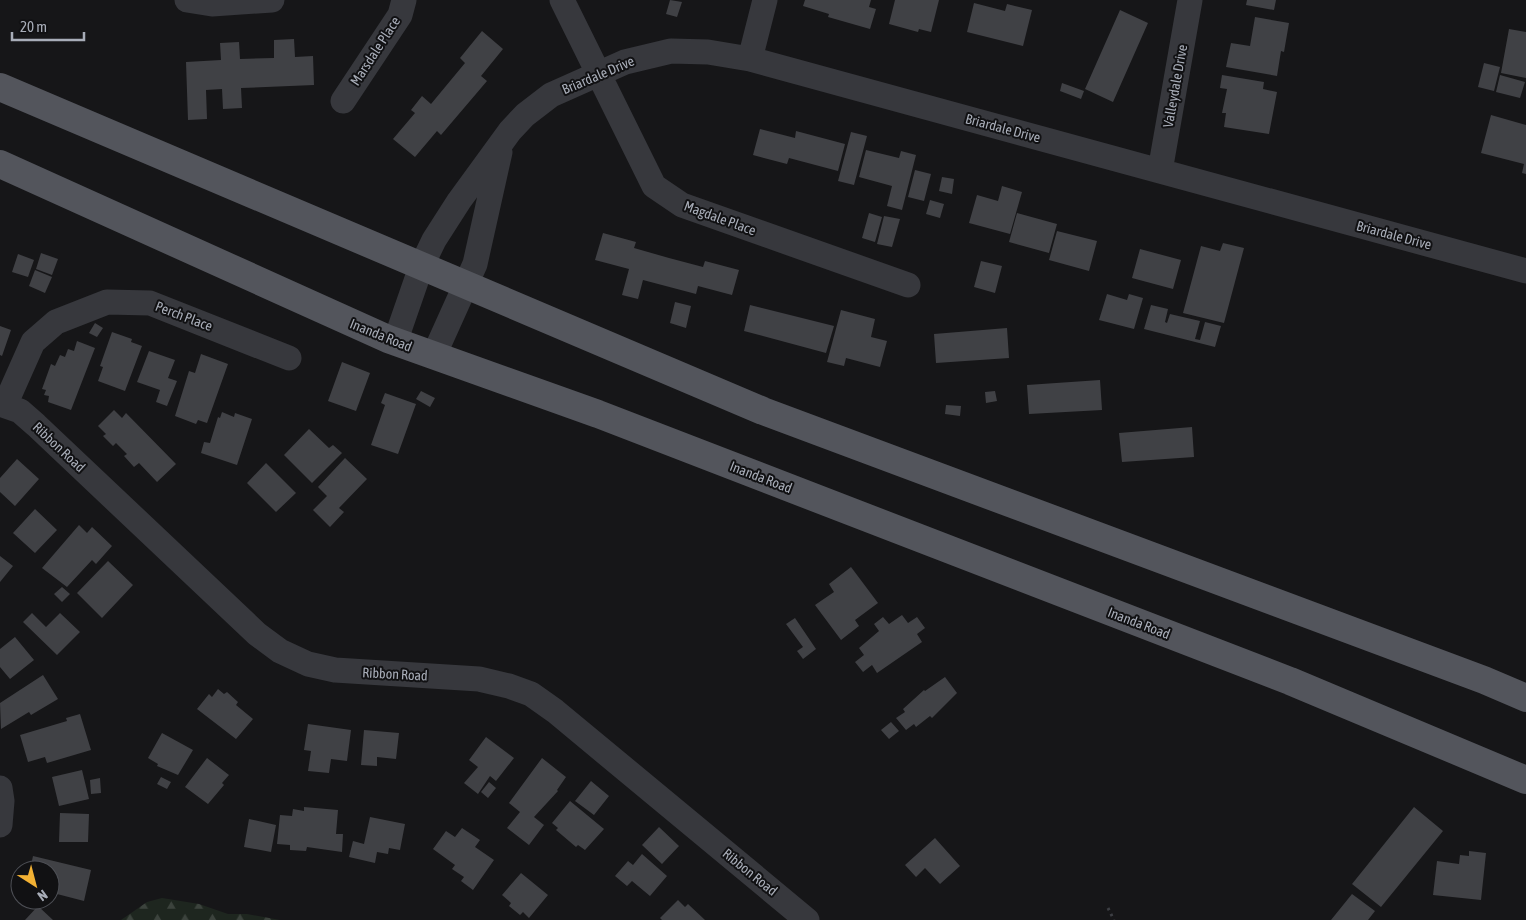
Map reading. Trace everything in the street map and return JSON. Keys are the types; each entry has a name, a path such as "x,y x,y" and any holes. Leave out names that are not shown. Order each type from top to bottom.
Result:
{"main road":[{"path":"0,86 465,286 763,411 1465,673 1526,698"},
{"name":"Inanda Road","path":"0,164 395,342 607,418 1290,681 1526,780"}],"street":[{"path":"186,0 212,4 272,0"},
{"name":"Marsdale Place","path":"343,100 400,15 404,0"},
{"name":"Magdale Place","path":"562,0 654,186 682,205 908,285"},
{"path":"750,59 765,0"},
{"name":"Valleydale Drive","path":"1160,171 1190,0"},
{"name":"Briardale Drive","path":"395,342 422,267 434,240 459,200 510,131 551,95 625,62 672,50 708,52 750,59 1526,271"},
{"name":"Briardale Drive","path":"434,355 475,264 502,144"},
{"name":"Perch Place","path":"3,404 33,342 56,322 107,302 150,303 289,358"},
{"name":"Ribbon Road","path":"3,404 20,412 36,425 257,634 280,651 299,661 335,670 479,679 509,686 531,694 555,711 807,920"},
{"path":"0,788 2,801 0,825"}],"path":[{"path":"1108,908 1114,920"}],"green space":[{"path":"162,898 199,904 228,914 247,914 280,920 121,920 147,902"}],"building":[{"path":"670,0 682,2 677,17 666,14"},
{"path":"805,0 871,0 869,7 876,9 870,29 828,17 829,14 803,6"},
{"path":"895,0 939,0 931,32 919,29 918,32 889,24"},
{"path":"1247,0 1276,0 1274,10 1246,5"},
{"path":"974,3 1005,11 1007,4 1032,10 1023,46 967,32"},
{"path":"1120,10 1148,23 1113,102 1085,89"},
{"path":"1255,17 1289,23 1284,52 1281,51 1277,76 1226,67 1231,43 1250,46"},
{"path":"1509,29 1526,32 1526,78 1501,73"},
{"path":"482,31 503,49 481,76 487,81 441,135 437,131 415,157 393,139 415,113 411,110 422,96 431,104 465,63 460,58"},
{"path":"294,39 295,57 313,56 314,85 241,88 242,108 223,109 222,89 206,90 207,119 188,120 186,62 221,60 220,43 239,42 240,59 274,58 274,40"},
{"path":"1484,63 1500,67 1494,91 1478,87"},
{"path":"1222,75 1264,82 1263,89 1277,92 1269,134 1224,127 1226,113 1222,113 1227,89 1220,88"},
{"path":"1500,75 1525,82 1520,98 1496,92"},
{"path":"1062,83 1084,91 1081,99 1060,91"},
{"path":"1491,115 1526,125 1526,174 1522,173 1524,164 1481,153"},
{"path":"760,129 795,138 796,131 845,144 838,171 789,158 787,164 753,155"},
{"path":"851,132 867,136 854,185 838,181"},
{"path":"866,150 899,158 901,151 916,155 902,210 887,206 892,186 859,177"},
{"path":"915,170 931,174 924,201 908,197"},
{"path":"942,177 954,179 952,194 939,191"},
{"path":"1002,186 1022,192 1010,234 969,223 977,195 998,201"},
{"path":"930,200 944,204 940,218 926,214"},
{"path":"869,213 882,217 875,242 862,238"},
{"path":"1017,213 1057,224 1049,253 1009,242"},
{"path":"884,216 900,219 892,247 877,244"},
{"path":"1057,231 1097,241 1089,271 1049,260"},
{"path":"603,233 636,242 634,248 669,258 703,267 705,261 739,270 732,295 698,286 696,294 643,280 638,299 622,295 629,269 595,260"},
{"path":"1223,243 1244,248 1224,323 1183,313 1201,246 1220,251"},
{"path":"1140,249 1181,260 1173,289 1132,278"},
{"path":"41,253 58,259 52,275 36,269"},
{"path":"18,254 34,260 28,277 12,272"},
{"path":"981,261 1002,266 995,293 974,287"},
{"path":"35,270 52,277 45,293 29,286"},
{"path":"1107,294 1127,300 1129,294 1143,298 1134,329 1099,320"},
{"path":"675,302 691,306 686,328 670,323"},
{"path":"750,305 834,326 826,353 744,331"},
{"path":"1151,305 1168,309 1165,322 1167,323 1170,314 1200,321 1195,339 1200,340 1205,322 1221,326 1215,347 1144,329"},
{"path":"841,310 875,319 871,337 887,341 880,367 846,358 844,366 827,362"},
{"path":"95,323 103,328 97,337 89,333"},
{"path":"0,326 11,330 2,356 0,355"},
{"path":"1007,328 1009,358 936,363 934,334"},
{"path":"112,332 132,339 131,342 142,346 125,391 98,381 103,367 100,366"},
{"path":"77,341 95,348 71,410 48,402 49,396 44,395 46,390 42,389 51,364 55,366 60,355 65,357 68,349 74,351"},
{"path":"149,351 175,360 168,378 177,381 167,406 156,402 160,390 137,382"},
{"path":"201,354 228,364 207,423 198,420 196,424 175,416 189,371 195,373"},
{"path":"342,362 370,373 356,411 328,401"},
{"path":"1100,380 1102,410 1029,414 1027,385"},
{"path":"421,391 435,398 430,407 416,399"},
{"path":"995,391 997,401 986,403 985,392"},
{"path":"385,393 416,404 398,454 371,445 385,405 381,403"},
{"path":"946,405 961,406 960,416 945,414"},
{"path":"114,410 122,418 126,413 176,464 157,482 139,463 134,467 124,456 127,454 116,443 113,446 103,436 106,434 98,426"},
{"path":"222,412 234,417 235,413 252,419 237,465 201,453 204,442 210,443 218,417 220,418"},
{"path":"1192,427 1194,457 1122,462 1119,433"},
{"path":"309,429 329,448 333,445 342,453 312,483 284,455"},
{"path":"345,458 367,479 339,508 344,512 330,527 313,510 327,496 318,487"},
{"path":"17,459 39,479 15,506 0,492 0,478"},
{"path":"266,463 296,493 276,512 247,483"},
{"path":"35,509 57,530 35,553 13,533"},
{"path":"79,525 87,533 92,527 112,546 96,564 92,560 67,587 42,568"},
{"path":"0,556 13,566 0,582"},
{"path":"108,561 133,585 102,618 77,593"},
{"path":"851,567 878,603 855,620 859,626 841,640 815,605 834,592 829,584"},
{"path":"62,587 70,594 62,602 54,594"},
{"path":"32,613 46,627 60,613 80,632 57,655 23,622"},
{"path":"902,615 908,623 917,617 925,628 917,634 922,642 877,673 872,665 863,672 855,662 864,655 859,648 879,631 874,624 883,617 889,624"},
{"path":"795,618 816,649 803,659 797,651 803,647 786,624"},
{"path":"15,637 34,660 10,679 0,667 0,649"},
{"path":"43,675 58,699 31,715 29,712 1,729 0,703"},
{"path":"945,677 957,693 932,718 930,716 916,727 914,724 906,730 896,718 905,712 903,709 924,690"},
{"path":"218,689 224,694 227,692 238,702 236,705 253,719 236,739 197,709 209,694 212,697"},
{"path":"80,714 91,750 47,763 45,757 28,762 20,735 67,721 66,718"},
{"path":"891,722 899,731 889,739 881,730"},
{"path":"308,724 351,730 347,761 331,759 329,773 308,771 311,751 304,750"},
{"path":"364,730 399,733 396,759 377,757 377,766 361,765"},
{"path":"162,733 193,750 178,775 157,766 158,764 148,758"},
{"path":"486,737 514,758 496,781 490,776 478,794 464,783 478,767 469,760"},
{"path":"207,758 229,775 222,783 224,785 208,804 185,787"},
{"path":"542,758 566,777 558,791 534,817 544,825 529,845 507,828 520,812 509,803"},
{"path":"82,770 89,799 59,806 52,777"},
{"path":"161,777 171,782 167,789 157,784"},
{"path":"100,778 101,793 91,794 90,780"},
{"path":"591,781 609,796 594,815 575,801"},
{"path":"489,782 496,788 488,798 481,792"},
{"path":"570,801 604,829 585,850 578,845 576,847 556,830 558,828 552,823"},
{"path":"304,807 338,810 336,834 343,834 342,852 307,847 306,851 290,850 290,845 277,844 280,815 292,816 293,809 304,811"},
{"path":"1414,807 1443,831 1381,907 1352,884"},
{"path":"60,813 89,814 88,842 59,842"},
{"path":"370,817 405,824 400,850 389,848 388,854 377,852 375,863 349,857 353,841 364,844"},
{"path":"249,819 276,825 271,852 244,847"},
{"path":"659,827 679,846 662,864 642,845"},
{"path":"462,828 480,840 475,847 494,860 473,890 461,881 464,877 452,869 455,865 433,849 446,831 455,837"},
{"path":"935,838 960,866 940,884 925,868 916,877 905,865"},
{"path":"1469,851 1486,853 1481,900 1433,895 1437,861 1459,864 1460,855 1469,856"},
{"path":"642,854 667,876 650,896 632,881 627,886 615,876 628,861 633,865"},
{"path":"33,856 50,860 32,860"},
{"path":"60,863 91,870 84,901 60,895"},
{"path":"521,873 548,895 529,918 523,912 520,915 509,906 511,903 502,895"},
{"path":"1352,894 1375,911 1368,920 1331,920"},
{"path":"678,900 685,907 688,904 705,920 662,920 660,918"},
{"path":"34,910 42,910 53,920 25,920"}]}
